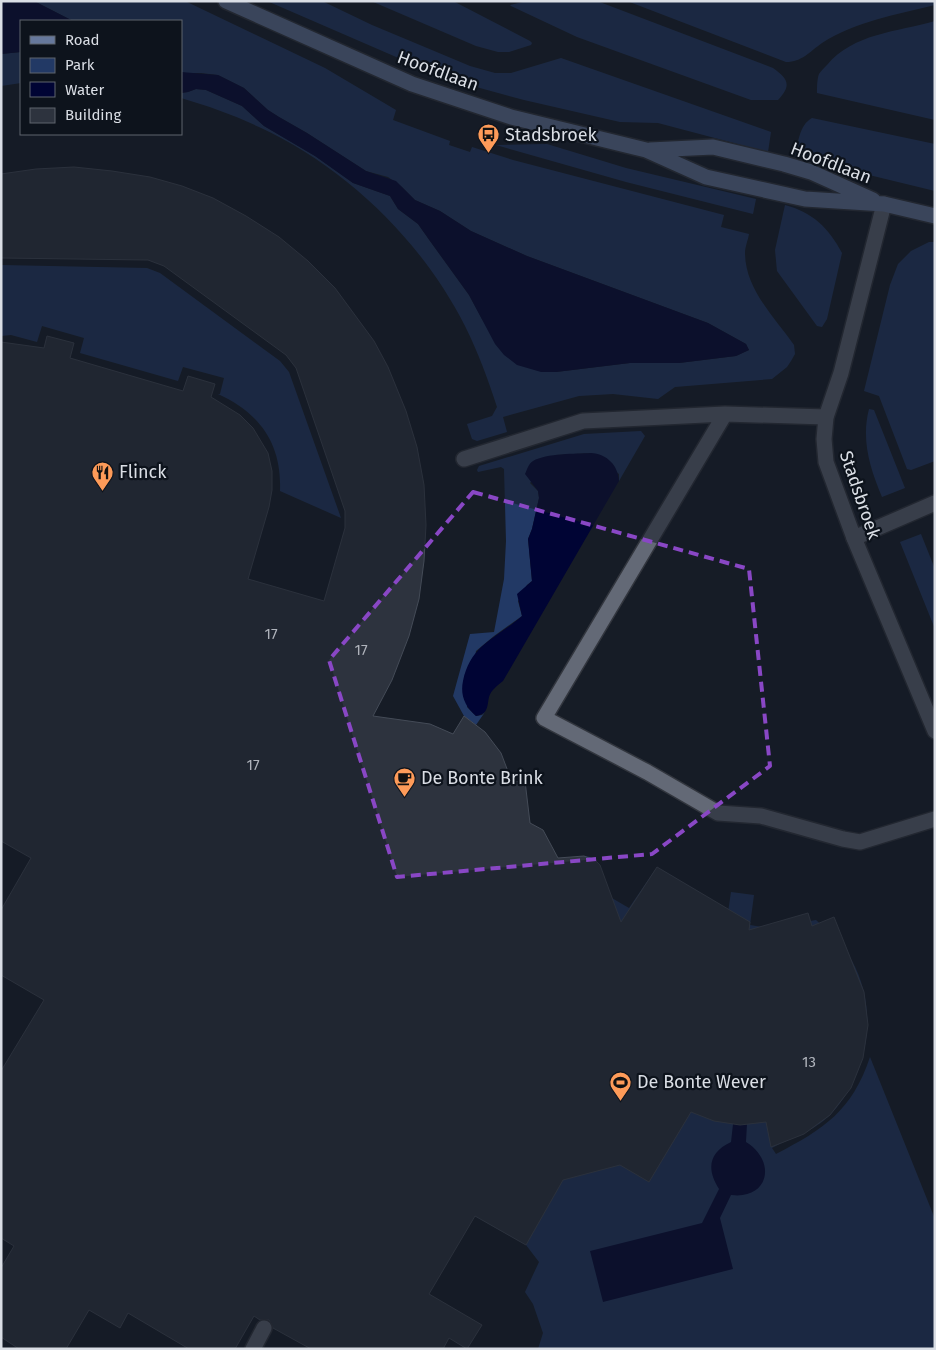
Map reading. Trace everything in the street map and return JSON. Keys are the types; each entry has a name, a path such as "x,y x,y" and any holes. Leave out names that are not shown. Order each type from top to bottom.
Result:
{"street":[{"name":"Hoofdlaan","path":"226,1 412,84 511,117 646,150 706,177 805,199 884,204 935,216"},
{"name":"Hoofdlaan","path":"646,150 712,147 811,172 884,204"},
{"name":"Stadsbroek","path":"884,204 841,373 826,417 824,439 826,462 854,538 935,731"},
{"path":"464,459 583,421 725,414 826,417"},
{"path":"725,414 544,718 647,772 718,813 761,816 860,842 935,819"},
{"path":"854,538 935,503"},
{"path":"252,1349 264,1328"}],"highlighted area":[{"path":"473,492 749,569 770,766 652,854 397,877 329,660"}],"green space":[{"path":"34,1 185,1 325,68 396,110 393,120 450,141 449,145 470,152 472,147 513,160 724,215 721,227 749,234 745,253 750,279 755,291 770,314 794,345 795,354 787,367 772,379 675,387 658,399 613,394 579,396 503,417 507,432 477,441 472,439 467,424 492,416 497,407 494,397 465,326 427,265 404,236 351,185 322,163 291,144 250,123 182,98 182,93 196,89 206,90 242,106 264,126 315,156 353,183 390,196 398,209 418,224 469,295 482,319 556,372 630,363 679,363 736,356 749,350 746,344 708,323 527,256 471,231 440,211 415,200 388,177 366,171 279,117 268,110 244,88 218,75 182,72 182,20 71,20"},
{"path":"267,1 322,1 372,25 470,66 495,73 511,73 561,58 771,132 768,152 658,123 620,122 480,88 410,63"},
{"path":"371,1 453,1 532,43 509,52 498,52 476,46"},
{"path":"527,1 597,1 773,68 785,79 787,86 778,100 751,100 577,37 510,5"},
{"path":"627,1 935,1 935,5 862,24 835,35 797,60 786,62"},
{"path":"935,21 935,120 817,93 819,74 838,54 850,46 877,35"},
{"path":"20,52 20,83 1,86 1,54"},
{"path":"812,118 935,144 935,191 795,157 804,125"},
{"path":"547,144 626,168 756,199 753,214 626,182 496,145"},
{"path":"785,205 803,212 819,222 842,253 827,319 822,327 817,326 777,271 775,250"},
{"path":"929,242 935,242 935,461 911,470 907,469 879,396 864,391 890,285 898,264 911,251"},
{"path":"1,265 147,268 160,273 280,361 289,372 341,518 280,491 280,474 277,459 266,432 246,411 218,394 220,394 224,378 183,367 178,381 80,353 84,338 42,326 37,342 11,335 1,336"},
{"path":"869,409 874,410 905,488 882,497 866,443"},
{"path":"641,431 645,436 619,481 619,474 591,453 556,455 530,483 538,491 539,498 528,539 532,581 527,585 518,601 522,616 476,651 467,707 476,716 482,715 485,712 476,725 464,716 453,696 470,634 494,632 504,579 506,541 504,469 501,467 478,472 479,466 584,434"},
{"path":"921,534 935,569 935,629 900,542"},
{"name":"De Bonte Wever","path":"578,857 590,857 600,865 598,890 629,908 657,867 709,898 718,927 726,926 731,892 754,895 750,925 769,928 816,920 836,939 848,955 860,980 867,1020 866,1040 854,1080 844,1098 824,1120 810,1130 772,1148 776,1154 822,1127 834,1116 845,1105 854,1091 863,1076 870,1057 935,1219 935,1349 538,1349 543,1333 533,1304 525,1292 539,1262 526,1245 475,1216"}],"water":[{"path":"1,1 34,1 71,20 20,20 20,52 1,54"},
{"path":"182,72 218,75 244,88 268,110 366,171 396,181 415,200 440,211 471,231 527,256 708,323 746,344 749,350 736,356 679,363 630,363 556,372 541,372 517,365 504,355 495,344 469,295 418,224 398,209 390,196 353,183 315,156 264,126 242,106 206,90 196,89 182,93"},
{"path":"591,453 611,461 619,481 503,681 491,692 485,712 476,716 466,705 463,696 462,686 467,669 478,650 522,616 517,594 532,581 528,539 539,498 538,491 525,474 528,467 539,458 561,454"},
{"path":"733,1124 747,1124 746,1142 756,1150 765,1168 761,1185 754,1192 744,1195 731,1195 720,1218 733,1269 603,1302 590,1251 702,1223 719,1189 712,1175 712,1162 718,1151 731,1142"}],"building":[{"name":"De Bonte Wever","path":"74,167 150,177 182,186 213,198 246,216 279,237 308,261 335,288 374,341 388,367 406,411 417,447 424,485 426,525 419,599 409,636 392,680 373,716 430,724 453,734 464,716 485,732 501,753 512,782 525,781 530,823 543,830 558,858 584,856 596,861 600,865 621,922 657,867 750,922 749,930 808,913 812,926 834,917 864,992 868,1025 863,1058 851,1088 830,1115 804,1134 771,1147 766,1122 740,1125 714,1121 691,1112 649,1182 620,1165 563,1180 526,1245 475,1216 429,1294 482,1325 467,1349 449,1338 443,1349 311,1349 273,1328 269,1320 260,1320 254,1316 235,1349 189,1349 128,1313 120,1328 89,1310 66,1349 19,1349 1,1337 1,1268 14,1246 1,1238 1,1071 44,1000 1,975 1,910 31,858 1,841 1,342 44,348 47,336 74,343 70,358 183,391 188,376 215,384 211,397 240,415 253,428 268,453 272,471 272,490 269,507 248,579 324,601 345,528 345,511 296,368 286,355 164,266 148,260 1,258 1,174 36,169"}],"place":[{"name":"Stadsbroek","path":"489,154"},
{"name":"Flinck","path":"103,491"},
{"name":"De Bonte Brink","path":"405,797"},
{"name":"De Bonte Wever","path":"621,1101"}]}
